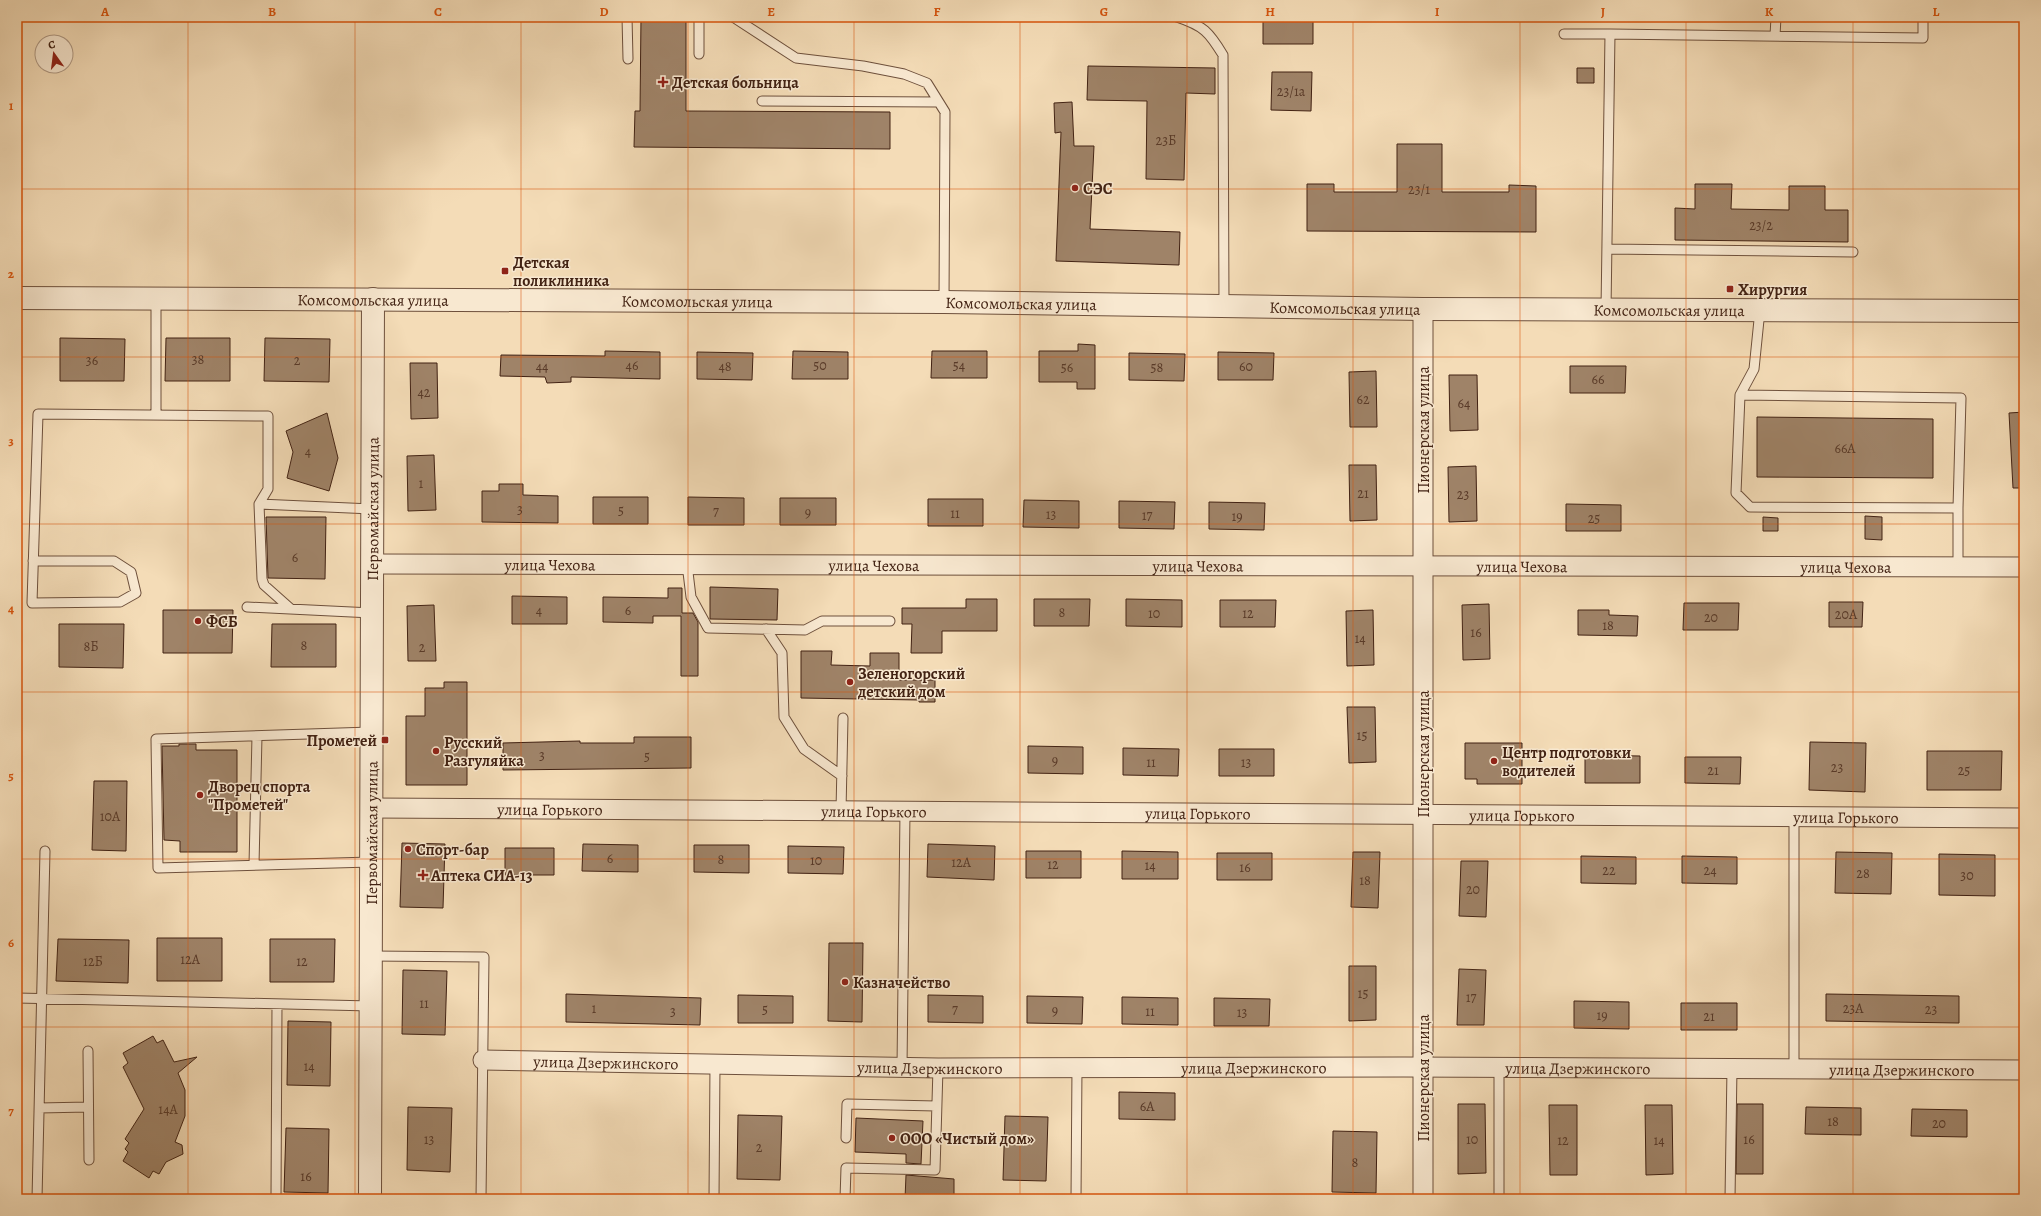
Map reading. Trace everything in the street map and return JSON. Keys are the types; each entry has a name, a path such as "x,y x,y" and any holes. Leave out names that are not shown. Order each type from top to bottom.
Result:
{"street":[{"name":"Комсомольская улица","path":"17,298 944,302 1424,309 2024,311"},
{"name":"Первомайская улица","path":"370,1199 373,299"},
{"name":"Пионерская улица","path":"1423,1199 1424,309"},
{"name":"улица Чехова","path":"372,564 2024,567"},
{"name":"улица Горького","path":"371,808 2024,818"},
{"name":"улица Дзержинского","path":"483,1060 938,1068 1499,1067 2024,1070"}],"lane":[{"path":"627,17 628,59"},
{"path":"699,17 699,54"},
{"path":"733,17 796,58 863,66 904,74 927,83 945,112 944,302"},
{"path":"1178,17 1194,22 1210,34 1223,55 1224,306"},
{"path":"1775,36 1776,17"},
{"path":"1564,34 1923,38 1923,17"},
{"path":"1606,310 1610,34"},
{"path":"762,101 938,102"},
{"path":"1607,249 1853,252"},
{"path":"156,298 156,415"},
{"path":"1760,310 1754,369 1740,394 1736,492 1750,507 1958,508"},
{"path":"1740,394 1961,398 1958,566"},
{"path":"33,561 114,561 131,572 136,593 120,602 32,603 33,561 38,414 268,416 268,489 259,504 264,585 291,609"},
{"path":"259,504 372,509"},
{"path":"687,564 691,597 708,628 805,630 822,621 890,621"},
{"path":"246,607 372,613"},
{"path":"766,629 782,654 784,717 804,749 842,776"},
{"path":"841,811 843,718"},
{"path":"371,732 156,739 158,868 371,862"},
{"path":"254,865 257,736"},
{"path":"902,1067 905,811"},
{"path":"1794,817 1794,1069"},
{"path":"37,1199 44,851"},
{"path":"371,956 484,957 481,1199"},
{"path":"17,998 371,1006"},
{"path":"276,1199 277,1005"},
{"path":"88,1052 89,1160"},
{"path":"714,1199 715,1064"},
{"path":"1076,1199 1077,1067"},
{"path":"1499,1067 1499,1199"},
{"path":"845,1199 846,1168 935,1170 938,1068"},
{"path":"1730,1199 1732,1068"},
{"path":"846,1138 847,1104 936,1106"},
{"path":"39,1108 88,1107"}],"building":[{"name":"Детская больница","path":"641,17 686,17 686,111 890,112 890,149 634,147 635,111 640,111"},
{"path":"1263,17 1313,17 1313,44 1263,44"},
{"path":"1088,66 1215,68 1215,94 1186,93 1184,180 1146,179 1147,101 1087,100"},
{"path":"1577,68 1594,68 1594,83 1577,83"},
{"path":"1272,72 1312,72 1311,111 1271,110"},
{"name":"СЭС","path":"1072,102 1074,146 1094,146 1090,229 1180,232 1179,265 1056,261 1061,132 1055,133 1054,103"},
{"path":"1397,144 1442,144 1442,192 1509,192 1509,185 1536,186 1536,232 1307,231 1307,184 1334,184 1334,192 1397,192"},
{"path":"1695,184 1732,184 1731,209 1789,210 1789,186 1825,186 1825,210 1848,210 1848,242 1675,240 1675,208 1695,209"},
{"path":"60,338 125,339 124,381 60,381"},
{"path":"166,338 230,338 230,381 165,381"},
{"path":"265,338 330,339 329,382 264,381"},
{"path":"1078,344 1095,345 1095,389 1077,389 1077,382 1039,382 1039,351 1078,351"},
{"path":"605,351 660,352 660,379 571,377 571,382 547,383 545,377 500,376 501,355 605,356"},
{"path":"793,351 848,352 848,379 792,379"},
{"path":"932,351 987,351 987,378 931,378"},
{"path":"697,352 753,353 752,380 697,379"},
{"path":"1218,352 1274,353 1273,380 1218,380"},
{"path":"1129,353 1185,354 1184,381 1129,380"},
{"path":"410,363 437,363 438,418 411,419"},
{"path":"1570,366 1626,366 1625,393 1570,393"},
{"path":"1376,371 1377,427 1350,427 1349,372"},
{"path":"1449,375 1477,375 1478,430 1450,431"},
{"path":"2024,412 2024,488 2013,488 2009,413"},
{"path":"327,413 338,458 329,491 287,478 293,452 286,431"},
{"path":"1757,417 1933,419 1933,478 1757,477"},
{"path":"434,455 436,510 408,511 407,456"},
{"path":"1349,465 1376,465 1377,520 1350,521"},
{"path":"1476,466 1477,521 1449,522 1448,467"},
{"path":"499,484 523,484 523,495 558,496 558,523 482,522 482,491 499,491"},
{"path":"593,497 648,497 648,524 593,524"},
{"path":"688,497 744,498 744,525 688,525"},
{"path":"780,498 836,498 836,525 780,525"},
{"path":"928,499 983,499 983,526 928,526"},
{"path":"1024,500 1079,501 1079,528 1023,527"},
{"path":"1119,501 1175,502 1174,529 1119,528"},
{"path":"1209,502 1265,503 1264,530 1209,529"},
{"path":"1566,504 1621,505 1621,531 1566,531"},
{"path":"1865,516 1882,517 1882,540 1865,539"},
{"path":"266,517 326,517 325,579 268,578"},
{"path":"1763,517 1778,518 1778,531 1763,531"},
{"path":"710,587 778,589 777,620 710,619"},
{"path":"668,588 682,588 682,613 693,613 698,622 698,676 681,676 681,616 653,616 653,623 603,622 603,597 668,598"},
{"path":"512,596 567,597 567,624 512,624"},
{"path":"966,599 997,599 997,631 942,631 942,653 911,653 912,624 902,624 902,608 966,608"},
{"path":"1034,599 1090,599 1089,626 1034,626"},
{"path":"1126,599 1182,600 1182,627 1126,626"},
{"path":"1220,600 1276,600 1275,627 1220,627"},
{"path":"1829,602 1863,602 1862,627 1829,627"},
{"path":"1684,603 1739,603 1738,630 1683,630"},
{"path":"1489,604 1490,659 1463,660 1462,605"},
{"path":"434,605 436,661 408,661 407,606"},
{"name":"ФСБ","path":"163,610 233,610 232,653 163,653"},
{"path":"1373,610 1374,665 1347,666 1346,611"},
{"path":"1578,610 1609,610 1609,615 1638,616 1637,636 1578,635"},
{"path":"59,624 124,624 123,668 59,667"},
{"path":"272,624 336,624 336,667 271,667"},
{"name":"Зеленогорский детский дом","path":"801,651 832,651 831,665 870,666 870,653 899,653 899,680 935,680 935,702 919,702 919,700 801,698"},
{"name":"Русский Разгуляйка","path":"444,682 467,682 467,785 406,785 406,716 425,716 425,688 444,688"},
{"path":"1347,707 1375,707 1376,762 1349,763"},
{"path":"634,737 691,737 691,768 503,770 503,743 580,741 580,743 634,743"},
{"path":"1810,742 1866,743 1865,792 1809,790"},
{"name":"Центр подготовки водителей","path":"1465,743 1522,743 1522,784 1477,784 1477,779 1465,779"},
{"name":"Дворец спорта \"Прометей\"","path":"179,744 196,744 196,750 237,750 237,852 180,852 180,841 164,840 162,746 179,746"},
{"path":"1028,746 1083,747 1083,774 1028,773"},
{"path":"1123,748 1179,749 1178,776 1123,775"},
{"path":"1219,749 1274,749 1274,776 1219,776"},
{"path":"1927,751 2002,751 2001,790 1927,790"},
{"path":"1585,755 1640,756 1640,783 1585,783"},
{"path":"1685,757 1741,757 1740,784 1685,783"},
{"path":"94,781 127,781 126,851 92,850"},
{"name":"Аптека СИА-13","path":"402,843 445,844 443,908 400,907"},
{"path":"583,844 638,845 638,872 582,871"},
{"path":"928,844 995,846 994,880 927,877"},
{"path":"694,845 749,845 749,873 694,872"},
{"path":"788,846 844,847 843,874 788,873"},
{"path":"505,848 554,848 554,875 505,875"},
{"path":"1026,851 1081,851 1081,878 1026,878"},
{"path":"1122,851 1178,852 1178,879 1122,879"},
{"path":"1353,852 1380,852 1378,908 1351,907"},
{"path":"1836,852 1892,853 1891,894 1835,893"},
{"path":"1217,853 1272,853 1272,880 1217,880"},
{"path":"1939,854 1995,855 1995,896 1939,895"},
{"path":"1581,856 1636,857 1636,884 1581,883"},
{"path":"1682,856 1737,857 1737,884 1682,883"},
{"path":"1461,861 1488,861 1486,917 1459,916"},
{"path":"157,938 222,938 222,981 157,981"},
{"path":"58,939 129,940 128,983 56,981"},
{"path":"270,939 335,939 334,982 270,982"},
{"name":"Казначейство","path":"829,943 863,943 862,1022 828,1021"},
{"path":"1349,966 1376,966 1376,1020 1349,1021"},
{"path":"1459,969 1486,970 1484,1025 1457,1025"},
{"path":"403,970 447,971 445,1035 402,1034"},
{"path":"566,994 701,998 700,1025 566,1022"},
{"path":"1826,994 1959,996 1959,1023 1826,1021"},
{"path":"738,995 793,996 793,1023 738,1023"},
{"path":"928,995 983,996 983,1023 928,1022"},
{"path":"1027,996 1083,997 1082,1024 1027,1023"},
{"path":"1122,997 1178,998 1178,1025 1122,1024"},
{"path":"1214,998 1270,999 1269,1026 1214,1026"},
{"path":"1574,1001 1629,1002 1629,1029 1574,1028"},
{"path":"1681,1003 1737,1003 1737,1030 1681,1030"},
{"path":"288,1021 331,1022 330,1086 287,1085"},
{"path":"153,1036 157,1043 163,1040 174,1062 197,1057 178,1073 185,1090 185,1116 175,1142 182,1145 183,1154 166,1162 159,1174 153,1171 149,1178 123,1161 128,1152 125,1149 129,1143 125,1139 144,1109 123,1067 128,1063 123,1053"},
{"path":"1119,1092 1175,1093 1175,1120 1119,1119"},
{"path":"1458,1104 1485,1104 1486,1173 1458,1174"},
{"path":"1737,1104 1763,1104 1763,1174 1736,1174"},
{"path":"1549,1105 1577,1105 1577,1175 1550,1175"},
{"path":"1645,1105 1672,1105 1673,1174 1646,1175"},
{"path":"408,1107 452,1108 450,1172 407,1170"},
{"path":"1806,1107 1861,1108 1861,1135 1805,1134"},
{"path":"1912,1109 1967,1110 1967,1137 1911,1136"},
{"path":"738,1115 782,1116 780,1180 737,1179"},
{"path":"1005,1116 1048,1117 1046,1181 1003,1180"},
{"path":"856,1118 923,1121 921,1164 906,1163 906,1154 855,1152"},
{"path":"286,1128 329,1129 328,1193 284,1192"},
{"path":"1333,1131 1377,1132 1376,1193 1332,1192"},
{"path":"906,1175 954,1179 954,1199 905,1199"}],"place":[{"name":"Детская больница","path":"663,82"},
{"name":"СЭС","path":"1075,188"},
{"name":"Детская поликлиника","path":"505,271"},
{"name":"Хирургия","path":"1730,289"},
{"name":"ФСБ","path":"198,621"},
{"name":"Зеленогорский детский дом","path":"850,682"},
{"name":"Прометей","path":"385,740"},
{"name":"Русский Разгуляйка","path":"436,751"},
{"name":"Центр подготовки водителей","path":"1494,761"},
{"name":"Дворец спорта \"Прометей\"","path":"200,795"},
{"name":"Спорт-бар","path":"408,849"},
{"name":"Аптека СИА-13","path":"423,875"},
{"name":"Казначейство","path":"845,982"},
{"name":"ООО «Чистый дом»","path":"892,1138"}]}
